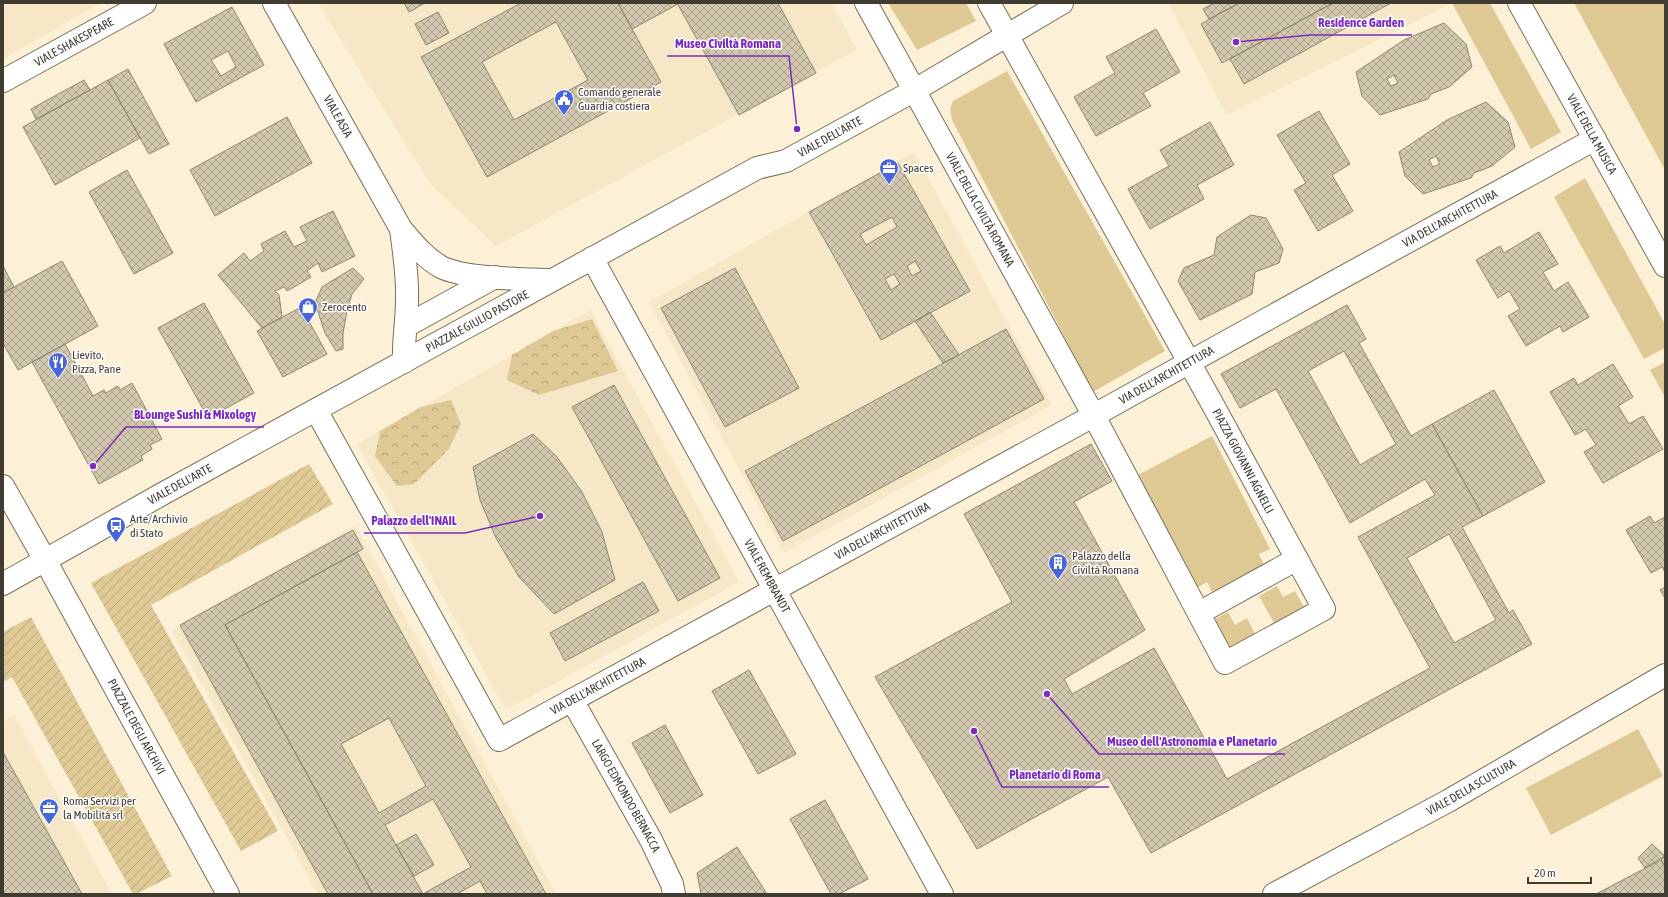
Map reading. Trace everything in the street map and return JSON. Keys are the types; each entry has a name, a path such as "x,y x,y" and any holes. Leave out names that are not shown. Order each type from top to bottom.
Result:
{"street":[{"name":"VIALE SHAKESPEARE","path":"3,81 145,3"},
{"name":"VIALE ASIA","path":"274,3 401,229"},
{"name":"VIALE DELLA CIVILTÀ ROMANA","path":"866,3 1094,416"},
{"path":"989,3 1189,362"},
{"name":"VIALE DELL'ARTE","path":"592,258 756,168 786,161 915,90 1007,37 1062,3"},
{"name":"VIALE DELLA MUSICA","path":"1519,3 1665,266"},
{"name":"VIA DELL'ARCHITETTURA","path":"316,410 499,740 1094,416 1189,362 1595,139"},
{"name":"PIAZZALE GIULIO PASTORE","path":"401,229 418,248 444,268 459,273 495,277 550,280"},
{"path":"401,229 407,271 406,326 403,341 404,362"},
{"name":"PIAZZALE GIULIO PASTORE","path":"316,410 592,258"},
{"name":"VIALE REMBRANDT","path":"592,258 942,894"},
{"path":"406,326 495,277"},
{"name":"PIAZZA GIOVANNI AGNELLI","path":"1094,416 1225,663 1324,609 1189,362"},
{"name":"VIALE DELL'ARTE","path":"3,584 316,410"},
{"name":"PIAZZALE DEGLI ARCHIVI","path":"3,486 228,894"},
{"path":"1199,612 1297,559"},
{"name":"VIALE DELLA SCULTURA","path":"1274,894 1448,802 1665,676"},
{"name":"LARGO EDMONDO BERNACCA","path":"572,700 651,840 672,884 674,894"}],"shaded area":[{"path":"3,3 101,3 3,59"},
{"path":"318,3 831,3 857,50 496,246 431,185"},
{"path":"1168,3 1452,3 1227,115"},
{"path":"914,152 1052,405 784,553 649,302"},
{"path":"590,310 739,582 506,710 357,444"},
{"path":"355,525 556,894 318,894 172,631"},
{"path":"14,715 112,894 3,894 3,722"}],"green space":[{"path":"888,3 966,3 976,21 917,50"},
{"path":"1452,3 1490,3 1561,132 1531,149"},
{"path":"1574,3 1665,3 1665,170"},
{"path":"1007,71 1165,351 1093,392 952,120 950,109 953,101"},
{"path":"1585,178 1665,324 1665,348 1644,359 1554,197"},
{"path":"592,319 618,371 539,395 507,380 512,355 553,331"},
{"path":"1665,362 1665,397 1650,370"},
{"path":"451,400 461,424 449,449 414,484 397,486 375,456 380,431 421,407"},
{"path":"1212,436 1270,549 1259,554 1265,567 1213,594 1207,582 1195,589 1136,476"},
{"path":"309,464 333,504 151,605 278,831 241,851 91,583"},
{"path":"1277,586 1283,597 1295,591 1304,607 1274,623 1259,596"},
{"path":"1228,612 1235,625 1247,618 1255,634 1228,648 1212,621"},
{"path":"31,617 172,876 136,894 133,894 12,677 3,682 3,632"},
{"path":"1638,729 1663,776 1551,835 1526,788"}],"building":[{"path":"404,3 425,3 409,12"},
{"path":"521,3 618,3 661,82 487,177 421,57","holes":["556,22 588,80 514,120 482,62"]},
{"path":"618,3 677,3 678,4 632,29"},
{"path":"677,3 778,3 816,73 739,115"},
{"path":"1214,3 1239,3 1209,19 1203,9"},
{"path":"1239,3 1333,3 1222,63 1201,24"},
{"path":"1333,3 1391,3 1244,84 1230,59"},
{"path":"232,7 264,65 196,102 164,44","holes":["228,51 236,67 221,76 211,60"]},
{"path":"438,12 449,33 426,45 415,24"},
{"path":"1444,23 1466,44 1472,67 1449,87 1431,94 1428,99 1380,115 1362,96 1356,72 1404,40","holes":["1394,75 1398,83 1391,86 1387,79"]},
{"path":"1156,29 1180,72 1143,93 1151,106 1096,136 1074,97 1115,73 1106,57"},
{"path":"128,69 169,144 149,154 108,80"},
{"path":"84,80 90,90 36,119 31,109"},
{"path":"108,80 140,138 55,185 23,127"},
{"path":"1486,102 1508,122 1515,147 1492,166 1474,173 1471,178 1423,194 1405,176 1399,152 1447,120","holes":["1436,156 1440,164 1433,167 1429,160"]},
{"path":"1319,111 1350,164 1332,175 1353,211 1318,231 1294,190 1306,183 1277,135"},
{"path":"287,117 312,163 215,216 190,170"},
{"path":"1210,122 1234,165 1197,185 1204,199 1150,229 1128,189 1169,166 1160,150"},
{"path":"898,163 970,291 881,340 809,212","holes":["892,217 897,227 866,245 860,234","915,261 921,271 912,276 907,266","894,274 900,284 891,290 885,279"]},
{"path":"127,170 173,253 134,274 89,192"},
{"path":"333,211 355,256 322,272 318,263 307,271 311,277 287,291 284,287 275,291 279,295 282,317 262,328 218,275 244,253 250,261 264,251 261,244 285,231 294,247 307,241 300,227"},
{"path":"1251,215 1266,218 1283,249 1279,263 1255,272 1252,294 1200,320 1178,281 1184,268 1214,255 1217,237"},
{"path":"1539,232 1558,264 1543,272 1554,291 1568,282 1589,317 1563,332 1560,326 1526,346 1508,316 1520,309 1509,291 1498,298 1476,260 1500,246 1504,253"},
{"path":"62,261 98,326 18,370 3,343 3,293"},
{"path":"3,266 14,287 3,293"},
{"path":"353,268 364,279 352,294 343,333 343,349 336,351 325,333 315,303 322,287"},
{"path":"735,268 799,388 725,427 661,308"},
{"path":"204,303 254,393 208,418 158,328"},
{"name":"Palazzo della Civiltà Romana","path":"1347,305 1366,339 1359,343 1411,436 1432,424 1483,516 1462,527 1509,613 1513,610 1532,644 1151,853 1108,777 977,849 875,677 1012,602 964,514 1091,444 1112,481 1074,502 1145,630 1064,679 1072,694 1154,648 1227,779 1430,668 1358,537 1435,495 1425,479 1350,523 1276,389 1240,408 1221,374","holes":["1344,351 1396,444 1360,465 1308,371","1449,534 1496,620 1454,643 1407,558"]},
{"path":"301,307 327,354 283,377 257,331"},
{"path":"930,312 959,355 943,363 915,321"},
{"path":"1006,329 1044,399 783,541 745,471"},
{"path":"65,344 93,396 104,390 106,393 118,386 120,390 132,383 162,439 150,445 152,449 141,456 143,460 99,484 32,362"},
{"path":"1613,364 1633,397 1618,406 1629,424 1643,416 1663,449 1603,483 1584,452 1596,445 1586,429 1575,435 1550,392 1574,378 1578,385"},
{"path":"614,385 720,578 678,601 572,407"},
{"path":"1494,390 1545,482 1483,516 1432,424"},
{"path":"533,434 557,457 582,492 602,532 615,580 554,614 519,577 496,538 480,500 473,467"},
{"path":"1650,516 1654,523 1665,517 1665,572 1662,567 1651,573 1626,530"},
{"path":"353,530 363,549 225,625 373,894 328,894 180,625"},
{"path":"357,552 546,894 487,894 480,881 457,894 423,894 373,894 225,625","holes":["389,718 426,786 379,813 341,744","433,799 471,867 423,894 385,825"]},
{"path":"643,582 659,611 565,661 550,633"},
{"path":"1665,587 1665,598 1660,590"},
{"path":"749,670 796,754 758,774 712,691"},
{"path":"665,725 703,795 670,813 632,743"},
{"path":"3,752 82,894 3,894"},
{"path":"825,800 868,879 839,894 831,894 790,819"},
{"path":"416,834 434,865 414,876 396,845"},
{"path":"1652,844 1665,856 1645,868 1638,858"},
{"path":"737,847 767,894 701,894 697,873"},
{"path":"1665,856 1665,867 1661,860"},
{"path":"1661,860 1665,867 1665,894 1596,894"}],"place":[{"name":"Residence Garden","path":"1236,42"},
{"name":"Comando generale Guardia costiera","path":"564,116"},
{"name":"Museo Civiltà Romana","path":"797,129"},
{"name":"Spaces","path":"889,185"},
{"name":"Zerocento","path":"308,324"},
{"name":"Lievito, Pizza, Pane","path":"58,379"},
{"name":"BLounge Sushi & Mixology","path":"93,466"},
{"name":"Palazzo dell'INAIL","path":"540,516"},
{"name":"Arte/Archivio di Stato","path":"116,543"},
{"name":"Palazzo della Civiltà Romana","path":"1058,580"},
{"name":"Museo dell'Astronomia e Planetario","path":"1047,694"},
{"name":"Planetario di Roma","path":"974,731"},
{"name":"Roma Servizi per la Mobilità srl","path":"49,825"}]}
